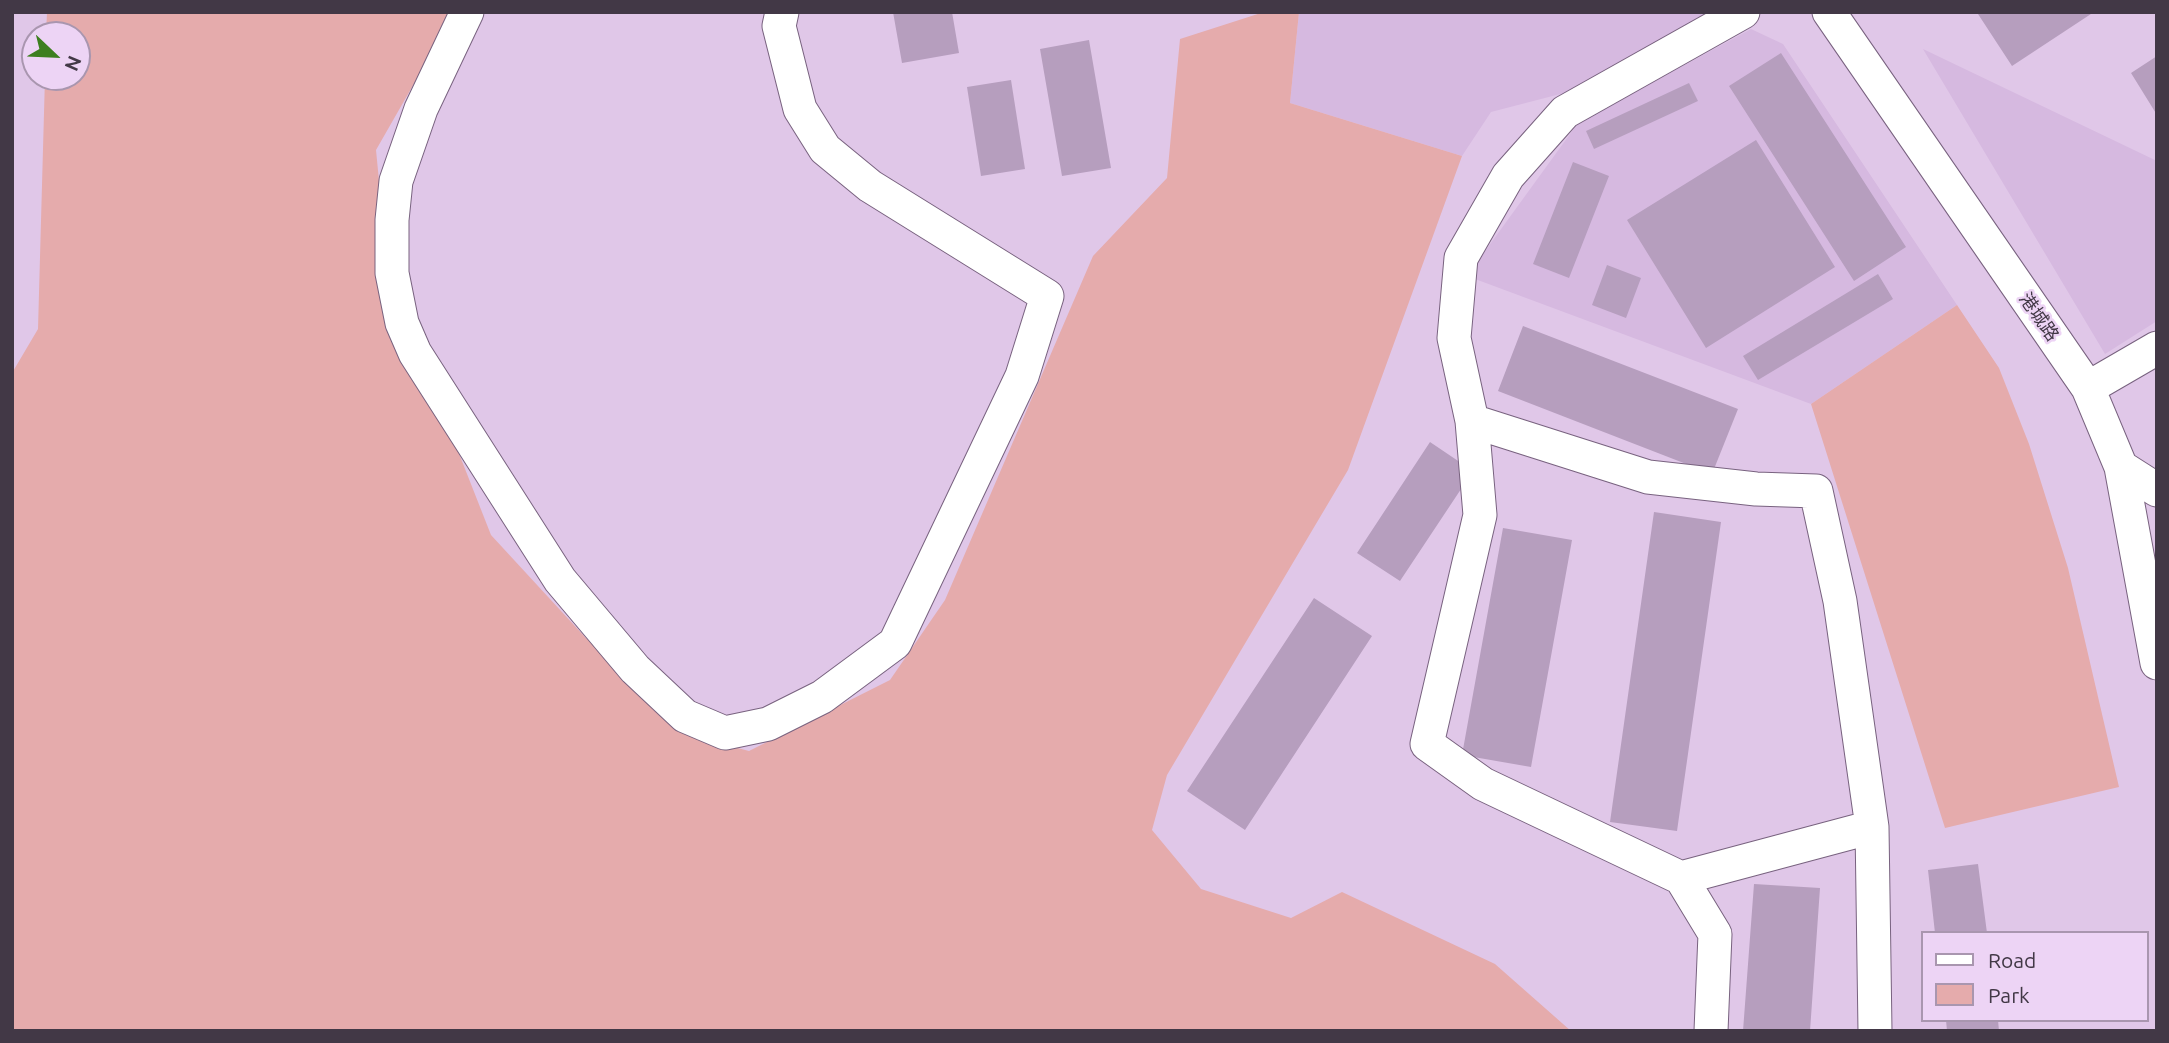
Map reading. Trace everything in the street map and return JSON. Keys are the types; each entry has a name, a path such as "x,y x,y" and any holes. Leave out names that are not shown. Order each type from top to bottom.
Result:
{"street":[{"path":"467,12 421,109 397,181 392,220 392,273 402,323 415,354 560,580 635,669 685,716 725,733 768,724 822,697 895,643 1022,376 1047,296 870,186 825,149 800,109 779,26 782,12"},
{"path":"1711,1031 1716,934 1681,878 1483,784 1427,744 1480,515 1472,421 1454,338 1461,258 1508,176 1564,112 1743,12"},
{"name":"港城路","path":"1829,12 2088,388 2121,467 2157,663"},
{"path":"2088,388 2157,348"},
{"path":"1472,421 1648,477 1756,489 1816,491 1840,601 1872,827 1875,1031"},
{"path":"2121,467 2157,489"},
{"path":"1681,878 1872,827"}],"shaded area":[{"path":"1299,12 1717,12 1568,92 1491,112 1462,156 1290,103"},
{"path":"1751,29 1783,44 1957,305 1811,404 1467,276 1578,123"},
{"path":"1923,49 2157,161 2157,321 2105,354"}],"green space":[{"path":"47,12 455,12 376,150 388,273 491,535 585,637 685,734 749,751 890,680 945,600 1093,256 1167,178 1180,39 1264,12 1299,12 1290,103 1462,156 1348,470 1167,775 1152,830 1201,889 1291,918 1342,892 1495,964 1571,1031 12,1031 12,373 38,329 45,91 91,91 91,21 47,21"},
{"path":"1957,305 1999,368 2029,444 2068,568 2119,787 1945,828 1811,404"}],"building":[{"path":"893,12 952,12 959,53 902,63"},
{"path":"2094,12 2012,66 1978,14"},
{"path":"1089,40 1111,168 1062,176 1040,49"},
{"path":"1781,53 1906,247 1854,281 1729,86"},
{"path":"2157,56 2157,115 2131,73"},
{"path":"1011,80 1025,169 981,176 967,87"},
{"path":"1689,83 1698,101 1594,149 1586,131"},
{"path":"1756,140 1835,267 1706,348 1627,220"},
{"path":"1573,162 1609,176 1569,278 1533,264"},
{"path":"1607,265 1641,278 1626,318 1592,305"},
{"path":"1878,274 1893,299 1758,380 1743,356"},
{"path":"1523,326 1738,409 1712,474 1498,391"},
{"path":"1430,442 1473,471 1400,581 1357,553"},
{"path":"1654,512 1721,522 1677,831 1610,822"},
{"path":"1503,528 1572,540 1531,767 1462,755"},
{"path":"1314,598 1372,636 1245,830 1187,791"},
{"path":"1978,864 1987,931 1935,931 1928,870"},
{"path":"1754,884 1820,888 1810,1031 1743,1031"},
{"path":"1946,1022 1998,1022 1999,1031 1947,1031"}]}
